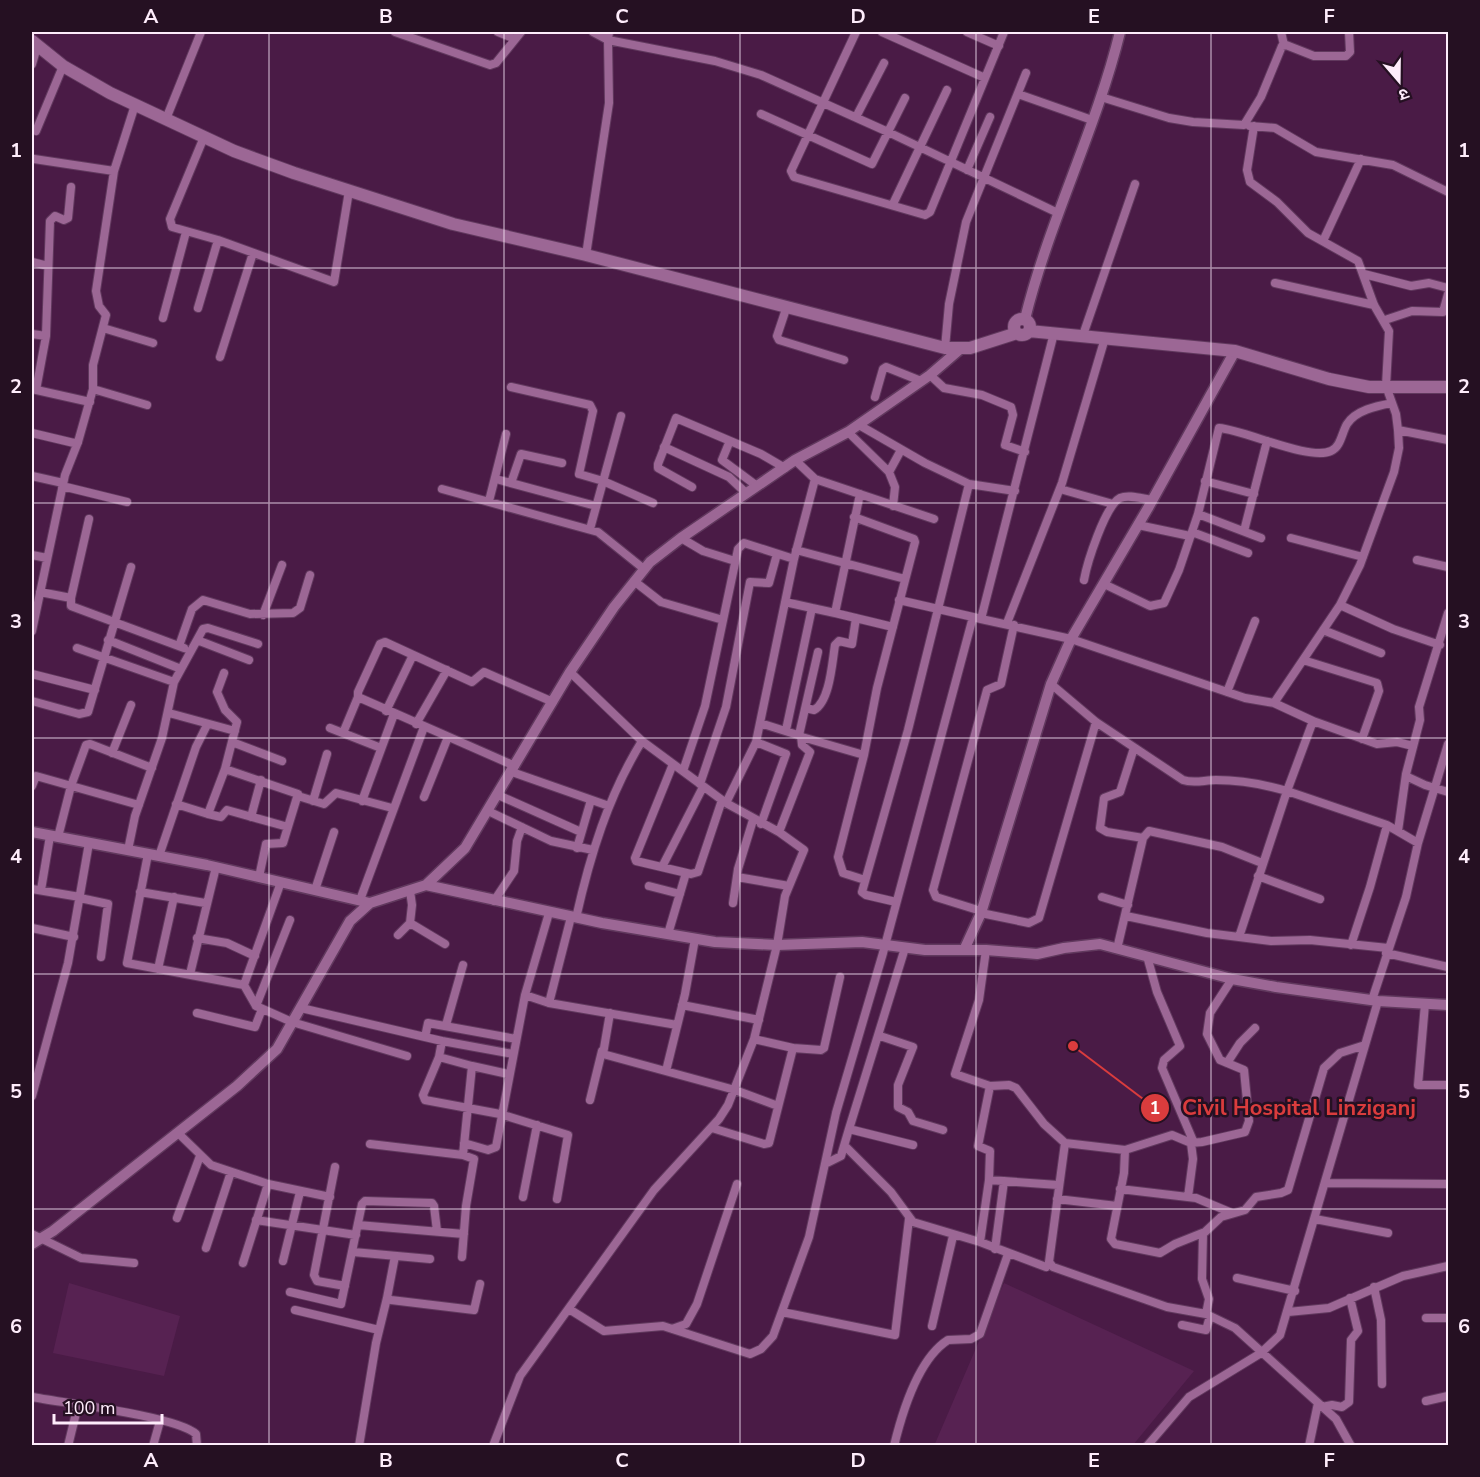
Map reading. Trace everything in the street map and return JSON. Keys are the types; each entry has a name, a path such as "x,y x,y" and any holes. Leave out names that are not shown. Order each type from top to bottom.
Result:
{"main road":[{"path":"34,44 88,82 269,165 453,224 586,255 945,348 959,350 1024,328 1235,351 1350,384 1449,387"}],"street":[{"path":"166,119 201,32"},
{"path":"395,32 410,34 490,65 495,63 521,32"},
{"path":"500,32 515,39"},
{"path":"593,32 715,61 761,75 856,117 1058,213"},
{"path":"856,32 791,168 794,177 928,214 1004,32"},
{"path":"882,32 985,78"},
{"path":"967,32 999,46"},
{"path":"1024,328 1058,213 1101,97 1120,32"},
{"path":"1244,125 1261,97 1284,45 1281,32"},
{"path":"1284,45 1314,57 1346,56 1350,52 1349,32"},
{"path":"586,255 609,103 608,36"},
{"path":"32,64 34,44"},
{"path":"856,117 884,63"},
{"path":"36,131 63,66"},
{"path":"945,348 949,304 966,222 1026,73"},
{"path":"893,204 947,90"},
{"path":"1018,94 1092,120"},
{"path":"1101,97 1169,118 1192,122 1275,128 1316,152 1393,165 1447,188"},
{"path":"761,114 870,164 874,161 905,98"},
{"path":"32,631 62,484 78,442 93,389 93,365 106,315 99,306 96,291 114,171 135,105"},
{"path":"967,170 990,117"},
{"path":"1254,126 1247,171 1250,182 1277,202 1308,233 1358,261 1374,305 1385,320 1389,332 1386,386 1398,430 1399,448 1394,472 1364,557 1340,605 1274,703"},
{"path":"204,137 170,219 172,227 218,240 334,282 349,191"},
{"path":"34,159 114,171"},
{"path":"1323,241 1361,159"},
{"path":"1083,335 1135,184"},
{"path":"71,187 68,218 51,217 46,336 34,389 90,402"},
{"path":"163,318 186,232"},
{"path":"198,308 218,240"},
{"path":"220,357 253,254"},
{"path":"32,262 48,266"},
{"path":"1364,274 1411,286 1429,284 1449,288"},
{"path":"1275,284 1374,305"},
{"path":"1385,320 1412,311 1443,312 1449,294"},
{"path":"787,306 777,336 779,340 844,360"},
{"path":"103,328 153,343"},
{"path":"569,1309 604,1331 663,1326 750,1354 760,1349 773,1336 809,1237 836,1113 1015,491 1054,333"},
{"path":"32,334 46,336"},
{"path":"1096,722 1038,918 1029,923 981,912 936,897 933,890 987,690 1001,684 1010,624 1060,489 1105,338"},
{"path":"32,832 216,867 365,901 426,885 465,848 570,672 614,607 644,569 681,538 795,460 848,432 926,378 959,350"},
{"path":"964,950 981,912 1051,684 1071,639 1153,500 1235,351"},
{"path":"875,397 883,369 886,367 926,378 944,388 982,395 1011,406 1013,415 1005,445 1025,452"},
{"path":"511,387 590,405 592,411 579,473 653,503"},
{"path":"93,389 147,405"},
{"path":"1104,584 1150,606 1158,606 1170,593 1198,514 1219,428 1306,451 1329,452 1336,448 1348,422 1367,410 1392,403"},
{"path":"590,529 621,416"},
{"path":"692,487 658,468 672,422 679,417 729,442 761,454 785,468"},
{"path":"859,424 901,450 969,484 1015,491"},
{"path":"1398,430 1449,440"},
{"path":"848,432 889,472 895,487 893,506"},
{"path":"32,433 78,442"},
{"path":"489,501 506,434"},
{"path":"1244,531 1267,441"},
{"path":"729,442 722,460 757,486"},
{"path":"664,447 729,477 746,493"},
{"path":"889,472 901,450"},
{"path":"511,483 521,454 562,463"},
{"path":"795,460 815,479 934,519"},
{"path":"32,476 128,502"},
{"path":"496,479 596,506"},
{"path":"673,764 635,858 636,861 686,873 698,872 724,801 756,742 795,555 815,479"},
{"path":"1205,481 1254,494"},
{"path":"896,902 864,895 866,880 969,484"},
{"path":"442,489 590,529 605,535 644,569"},
{"path":"1060,489 1113,504"},
{"path":"835,613 860,494"},
{"path":"1084,580 1086,567 1113,504 1126,496 1153,500"},
{"path":"1198,514 1261,538"},
{"path":"854,517 914,539 838,861 845,874 866,880"},
{"path":"89,519 71,606 190,650"},
{"path":"1138,525 1191,534 1248,553"},
{"path":"681,538 703,551 735,561"},
{"path":"1291,538 1364,557"},
{"path":"683,771 705,705 738,549 744,543 777,554 845,563 905,579"},
{"path":"662,867 702,786 726,706 750,582 769,583 777,554"},
{"path":"32,555 47,558"},
{"path":"1418,560 1449,567"},
{"path":"263,615 282,565"},
{"path":"32,701 86,714 131,567"},
{"path":"179,646 192,609 203,600 263,615 297,612 310,574"},
{"path":"634,582 661,602 723,620"},
{"path":"40,592 71,598"},
{"path":"899,600 1071,639 1227,692 1274,703 1313,721 1377,744 1397,742 1413,746"},
{"path":"785,602 892,627"},
{"path":"1340,605 1393,630 1440,645"},
{"path":"786,730 812,608"},
{"path":"1398,831 1406,774 1420,720 1419,707 1449,613"},
{"path":"806,708 814,710 819,707 825,692 835,645 839,641 852,644 856,618"},
{"path":"1227,692 1255,621"},
{"path":"128,850 139,805 169,713 174,682 196,640 203,629 208,628 258,644"},
{"path":"1323,630 1381,653"},
{"path":"108,640 180,669"},
{"path":"196,640 249,660"},
{"path":"343,733 358,692 380,644 385,642 472,682 483,671 553,702"},
{"path":"77,648 174,682"},
{"path":"779,832 810,754 808,748 802,745 800,736 818,652"},
{"path":"362,801 381,748 390,713 413,655"},
{"path":"1303,660 1377,683 1379,691 1362,739"},
{"path":"35,1239 178,1133 237,1086 277,1049 350,921 365,901 392,808 421,726 447,670"},
{"path":"493,1446 520,1376 654,1190 712,1128 735,1090 754,1039 789,885 804,850 779,832 757,822 724,801 642,741 570,672"},
{"path":"208,813 225,769 235,731 236,720 225,710 218,692 224,673"},
{"path":"32,674 95,690"},
{"path":"1051,684 1096,722 1188,782 1258,783 1387,825 1418,843"},
{"path":"358,697 514,769 609,806"},
{"path":"112,753 131,705"},
{"path":"169,713 235,731"},
{"path":"1239,937 1262,863 1313,721"},
{"path":"760,723 864,755"},
{"path":"207,724 200,736 176,804 153,855 140,892 125,961 132,965 244,985 259,1007 292,1022 406,1056"},
{"path":"330,728 381,748"},
{"path":"424,796 448,737"},
{"path":"549,1003 593,850 626,767 642,741"},
{"path":"232,742 282,761"},
{"path":"733,903 737,877 786,754 756,742"},
{"path":"41,890 54,836 86,745 90,744 152,768"},
{"path":"1147,1446 1189,1397 1261,1353 1280,1335 1295,1291 1365,1045 1387,950 1406,897 1418,843 1449,744"},
{"path":"1134,748 1120,792 1104,798 1100,828 1107,832 1143,837"},
{"path":"313,801 327,754"},
{"path":"225,769 297,792 298,796 313,801 326,803 336,793 392,808"},
{"path":"32,786 34,776 139,805"},
{"path":"1408,777 1434,789 1449,792"},
{"path":"251,817 261,780"},
{"path":"498,795 582,832"},
{"path":"259,877 266,844 269,842 281,845 298,796"},
{"path":"577,848 591,800"},
{"path":"176,804 222,816 227,810 288,827"},
{"path":"488,812 551,841 593,850"},
{"path":"1351,945 1387,825"},
{"path":"494,901 514,871 517,841 522,827"},
{"path":"1117,949 1143,837 1152,830 1222,847 1262,863"},
{"path":"315,890 334,832"},
{"path":"32,1096 74,936 89,843"},
{"path":"190,974 205,903 216,867"},
{"path":"669,934 686,873"},
{"path":"1258,876 1320,899"},
{"path":"737,877 789,885"},
{"path":"244,985 281,882"},
{"path":"426,885 573,918 695,939 777,945 862,942 905,948 1037,954 1100,944 1232,979 1375,1000 1449,1005"},
{"path":"649,886 680,894"},
{"path":"32,889 108,904 101,957"},
{"path":"398,935 410,923 412,913 410,891"},
{"path":"140,892 205,903"},
{"path":"158,969 174,897"},
{"path":"1102,897 1128,905"},
{"path":"464,1143 488,1150 496,1147 500,1114 525,995 549,913"},
{"path":"1126,916 1173,924 1188,930 1271,942 1310,940 1387,950 1449,967"},
{"path":"197,1013 255,1027 259,1007 290,920"},
{"path":"410,923 445,944"},
{"path":"32,928 74,936"},
{"path":"197,938 227,943 255,957"},
{"path":"666,1071 695,939"},
{"path":"825,1164 841,1156 845,1146 905,948"},
{"path":"986,950 979,1000 956,1074 990,1086 1009,1085 1016,1088 1044,1124 1065,1143 1125,1150 1172,1135 1192,1143 1242,1134 1248,1127 1244,1070 1242,1067 1220,1060 1210,1043 1206,1028 1210,1013 1232,979"},
{"path":"1147,956 1157,992 1180,1046 1164,1060 1162,1068 1192,1143 1193,1159 1188,1197"},
{"path":"446,1025 463,965"},
{"path":"754,1039 793,1048 818,1051 824,1048 840,977"},
{"path":"525,995 549,1003 677,1025"},
{"path":"1425,1004 1418,1085 1449,1085"},
{"path":"682,1005 759,1020"},
{"path":"301,1008 442,1041 513,1054"},
{"path":"590,1100 610,1013"},
{"path":"425,1037 428,1023 516,1039"},
{"path":"1227,1063 1240,1043 1256,1028"},
{"path":"880,1036 912,1047 898,1085 898,1107 908,1112 913,1121 943,1130"},
{"path":"442,1041 439,1057 423,1098 468,1110 500,1114 568,1135 557,1199"},
{"path":"1125,1150 1111,1239 1115,1244 1157,1254 1203,1233 1221,1217 1245,1209 1256,1197 1288,1190 1324,1068 1340,1053 1365,1045"},
{"path":"712,1128 767,1144 771,1140 793,1048"},
{"path":"602,1051 735,1090 778,1106"},
{"path":"439,1057 508,1074"},
{"path":"463,1155 472,1066"},
{"path":"980,1242 989,1180 990,1151 978,1146 990,1086"},
{"path":"523,1197 537,1125"},
{"path":"849,1129 913,1145"},
{"path":"178,1133 211,1165 268,1184 330,1197"},
{"path":"1065,1143 1049,1252 1049,1262 1053,1267 1157,1304 1208,1315 1235,1328 1323,1405 1336,1419 1351,1446"},
{"path":"370,1144 463,1155 474,1159 462,1257"},
{"path":"845,1146 891,1192 909,1219 1046,1267"},
{"path":"177,1218 200,1156"},
{"path":"335,1167 315,1278 318,1281 345,1286"},
{"path":"206,1248 231,1172"},
{"path":"989,1180 1058,1185"},
{"path":"995,1249 1004,1181"},
{"path":"1326,1183 1449,1184"},
{"path":"243,1263 268,1184"},
{"path":"672,1329 686,1324 697,1304 737,1184"},
{"path":"1120,1190 1188,1197 1232,1213"},
{"path":"283,1261 300,1192"},
{"path":"1057,1199 1117,1206"},
{"path":"290,1292 339,1304 342,1302 362,1204 368,1200 432,1203 437,1232"},
{"path":"782,1312 895,1335 909,1219"},
{"path":"1315,1219 1388,1233"},
{"path":"256,1221 356,1235"},
{"path":"358,1225 464,1234"},
{"path":"1182,1325 1206,1330 1209,1299 1202,1279 1203,1233"},
{"path":"932,1326 953,1236"},
{"path":"35,1239 81,1258 134,1263"},
{"path":"353,1252 430,1259"},
{"path":"894,1446 914,1386 932,1354 948,1340 971,1339 981,1334 1008,1254"},
{"path":"359,1446 379,1330 395,1256"},
{"path":"1288,1312 1319,1310 1423,1270 1449,1266"},
{"path":"1237,1278 1295,1291"},
{"path":"387,1298 474,1310 480,1284"},
{"path":"1374,1287 1381,1320 1382,1384"},
{"path":"1323,1405 1342,1407 1349,1402 1351,1340 1358,1331 1350,1298"},
{"path":"295,1310 379,1330"},
{"path":"1426,1318 1449,1318"},
{"path":"1426,1401 1449,1396"},
{"path":"32,1397 191,1429 199,1441 197,1446"},
{"path":"68,1446 78,1405"},
{"path":"1309,1446 1323,1405"},
{"path":"153,1446 160,1421"}],"shaded area":[{"path":"69,1283 180,1316 164,1376 53,1353"},
{"path":"1004,1283 1194,1371 1133,1445 934,1446"}],"place":[{"name":"Civil Hospital Linziganj","path":"1073,1046"}]}
